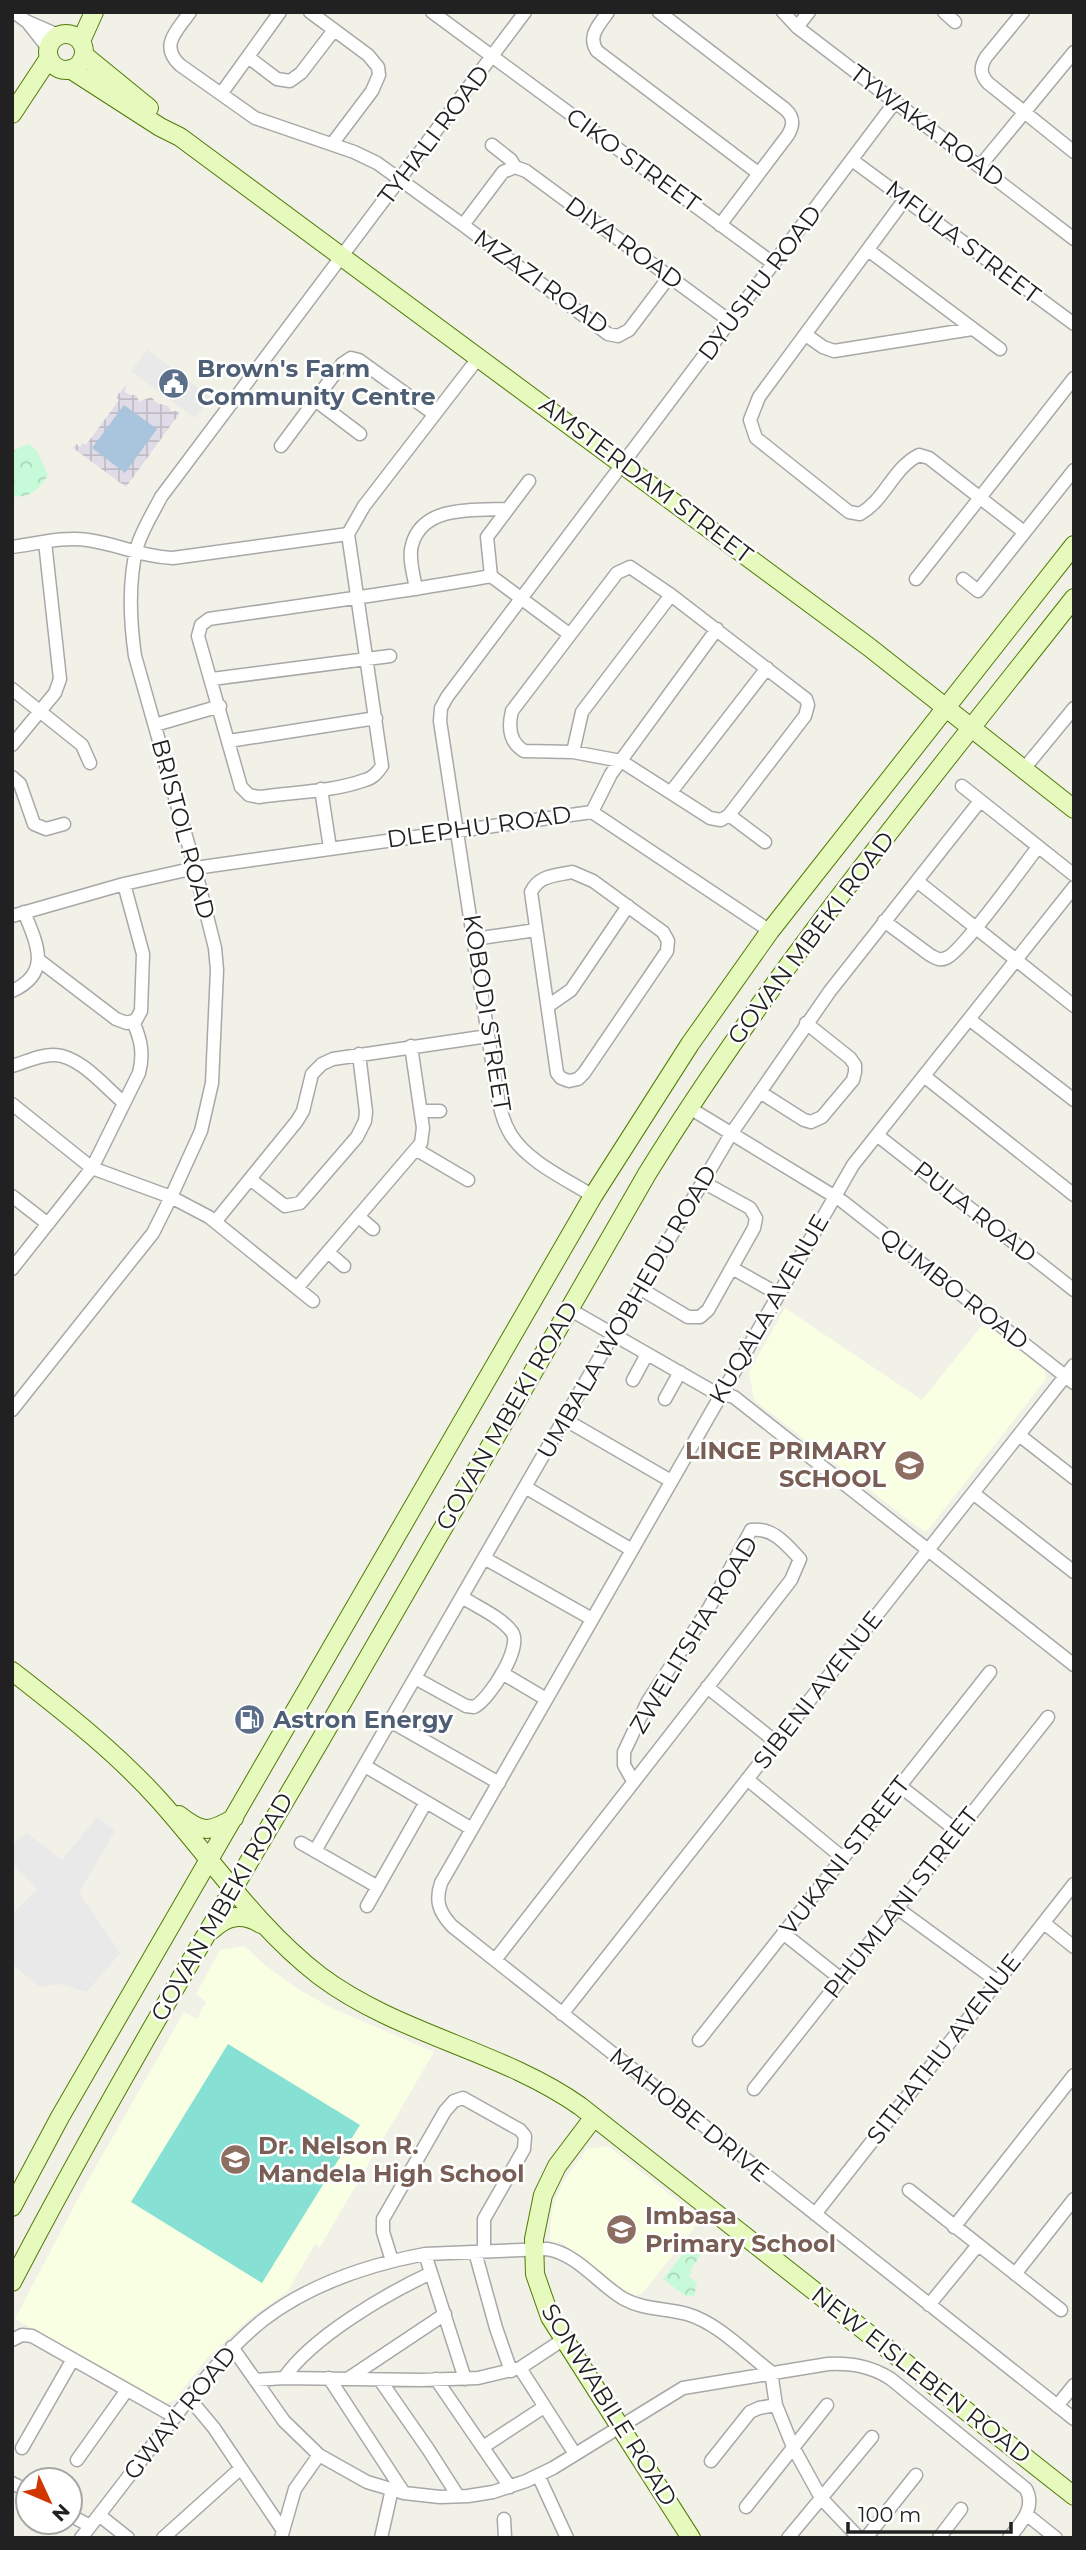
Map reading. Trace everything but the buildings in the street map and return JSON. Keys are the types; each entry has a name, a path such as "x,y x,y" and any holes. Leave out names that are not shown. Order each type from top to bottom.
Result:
{"main road":[{"path":"64,51 82,12"},
{"path":"15,110 94,12"},
{"name":"AMSTERDAM STREET","path":"64,51 167,123 180,137 869,647 1074,809"},
{"name":"GOVAN MBEKI ROAD","path":"12,2207 60,2118 593,1196 690,1044 770,931 1074,545"},
{"name":"GOVAN MBEKI ROAD","path":"12,2282 89,2136 201,1941 688,1107 794,956 1074,598"},
{"name":"NEW EISLEBEN ROAD","path":"12,1671 100,1741 159,1800 267,1928 320,1976 391,2019 541,2082 565,2095 1074,2496"},
{"path":"159,1800 192,1826 200,1829 219,1826 234,1818"},
{"path":"201,1941 218,1924 234,1916 248,1917 267,1928"},
{"name":"SONWABILE ROAD","path":"594,2117 549,2180 539,2208 534,2250 535,2274 543,2301 564,2339 691,2538"}],"street":[{"path":"14,12 64,51"},
{"name":"MZAZI ROAD","path":"190,12 170,42 171,54 180,65 264,122 368,158 463,225 608,334 618,336 629,330 669,277"},
{"path":"221,94 281,12"},
{"path":"310,12 374,60 379,75 372,91 332,144"},
{"name":"TYHALI ROAD","path":"342,257 525,12"},
{"path":"608,12 593,37 597,51 758,173"},
{"path":"659,12 789,112 793,122 791,129 720,225"},
{"name":"TYWAKA ROAD","path":"783,12 797,27 1074,239"},
{"path":"797,27 809,12"},
{"path":"944,12 955,22"},
{"path":"1023,12 986,57 981,70 988,83 1074,152"},
{"name":"CIKO STREET","path":"438,14 774,264"},
{"path":"248,57 277,79 290,81 301,74 334,30"},
{"path":"980,166 1071,62"},
{"name":"DYUSHU ROAD","path":"522,598 895,102"},
{"name":"DIYA ROAD","path":"492,145 511,160 515,167 526,171 731,321"},
{"name":"MFULA STREET","path":"852,160 1074,324"},
{"path":"463,225 503,172 515,167"},
{"path":"905,199 759,397 750,420 756,439 849,512 860,514 870,509 908,460 919,455 929,458 1024,532"},
{"path":"868,250 1000,349"},
{"name":"BRISTOL ROAD","path":"12,1410 153,1233 172,1198 204,1121 212,1083 217,970 211,929 135,656 131,623 138,544 161,497 342,257"},
{"path":"806,335 834,351 972,329"},
{"path":"479,357 364,506 348,534 358,597 365,658 382,766 377,774 366,780 321,789 259,797 249,794 242,787 198,636 201,625 209,619 358,597 416,589 491,576 569,634"},
{"path":"281,446 342,364 351,358 359,360 434,414"},
{"path":"916,579 1074,378"},
{"path":"315,400 360,434"},
{"path":"963,579 978,590 1074,470"},
{"path":"491,576 487,537 529,481"},
{"path":"416,589 411,546 419,531 432,518 448,513 508,509"},
{"path":"12,547 86,539 155,558 186,558 348,534"},
{"path":"12,745 55,693 60,679 45,542"},
{"path":"631,567 637,570 717,629 802,694 806,699 807,711 729,815 721,820 710,818 621,761 573,752 524,751 519,748 509,730 512,711 622,569 631,567"},
{"path":"573,752 582,712 671,595"},
{"name":"KOBODI STREET","path":"522,598 447,697 441,708 440,721 497,1094 504,1121 510,1134 525,1152 593,1196"},
{"path":"592,812 611,774 717,629"},
{"path":"212,679 390,656"},
{"path":"671,792 767,668"},
{"path":"12,689 82,745 90,763"},
{"path":"155,725 220,706"},
{"path":"1023,770 1074,708"},
{"path":"229,741 376,718"},
{"path":"12,777 20,784 34,824 46,830 64,824"},
{"path":"962,786 1074,875"},
{"path":"321,789 330,848"},
{"name":"UMBALA WOBHEDU ROAD","path":"316,1851 731,1134 806,1023 980,802"},
{"name":"DLEPHU ROAD","path":"18,914 124,884 195,868 592,812 770,931"},
{"path":"729,815 765,842"},
{"path":"884,921 938,960 952,955 1038,847"},
{"path":"572,873 593,881 628,905 663,932 668,941 667,951 578,1079 565,1081 557,1073 537,930 531,892 535,883 544,877 572,873"},
{"path":"917,881 1074,1006"},
{"path":"40,961 116,1018 127,1023 133,1022 141,1011 143,954 124,884"},
{"name":"KUQALA AVENUE","path":"440,1911 437,1895 442,1882 853,1165 1074,887"},
{"path":"1062,902 1074,912"},
{"path":"548,1006 571,990 628,905"},
{"path":"12,991 31,979 40,961 36,943 18,914"},
{"path":"474,939 537,930"},
{"path":"969,1019 1074,1100"},
{"path":"12,1269 92,1168 139,1073 141,1044 133,1022"},
{"path":"760,1092 811,1122 822,1118 853,1080 853,1061 806,1023"},
{"path":"215,1222 297,1121 303,1111 310,1079 316,1068 333,1059 359,1054 488,1036"},
{"path":"297,1288 417,1150 423,1135 411,1046"},
{"path":"12,1066 53,1054 64,1056 82,1066 123,1102"},
{"path":"250,1179 285,1206 300,1203 357,1137 365,1121 359,1054"},
{"path":"923,1076 1074,1195"},
{"path":"12,1104 92,1168 172,1198 215,1222 313,1301"},
{"name":"QUMBO ROAD","path":"688,1107 834,1196 1069,1380"},
{"path":"421,1111 440,1111"},
{"name":"PULA ROAD","path":"877,1135 1074,1290"},
{"path":"417,1150 468,1180"},
{"path":"641,1289 688,1317 694,1318 708,1310 754,1228 755,1218 750,1208 703,1182"},
{"path":"12,1196 48,1224"},
{"path":"359,1217 373,1229"},
{"path":"329,1253 344,1266"},
{"path":"732,1268 778,1294"},
{"path":"569,1309 712,1391 734,1397 1074,1665"},
{"path":"633,1380 647,1354"},
{"name":"SIBENI AVENUE","path":"562,2014 1019,1435 1069,1380 1074,1365"},
{"path":"665,1399 680,1372"},
{"path":"564,1419 671,1481"},
{"path":"1019,1435 1074,1478"},
{"path":"525,1488 632,1550"},
{"path":"973,1493 1074,1572"},
{"name":"ZWELITSHA ROAD","path":"495,1960 795,1574 800,1559 784,1541 766,1530 751,1530 709,1608 649,1701 624,1752 624,1765 633,1781"},
{"path":"484,1558 592,1619"},
{"path":"415,1678 466,1706 474,1707 487,1698 502,1673 515,1637 507,1627 462,1597"},
{"name":"VUKANI STREET","path":"699,2040 990,1672"},
{"path":"502,1673 546,1699"},
{"name":"ZWELITSHA ROAD","path":"707,1687 776,1742"},
{"name":"PHUMLANI STREET","path":"754,2088 1048,1717"},
{"path":"390,1721 499,1783"},
{"path":"365,1766 472,1829"},
{"path":"747,1779 843,1858"},
{"path":"900,1786 957,1831"},
{"path":"367,1906 426,1802"},
{"path":"301,1843 378,1886"},
{"name":"SITHATHU AVENUE","path":"815,2214 1074,1884"},
{"path":"897,1908 998,1981"},
{"name":"MAHOBE DRIVE","path":"440,1911 452,1926 1074,2419"},
{"path":"1044,1923 1074,1947"},
{"path":"783,1934 841,1979"},
{"path":"954,2227 1074,2075"},
{"path":"393,2261 382,2228 385,2214 445,2111 454,2101 463,2098 520,2130 524,2136 524,2149 484,2219 479,2251 493,2320 516,2369 575,2454"},
{"path":"909,2190 1061,2311"},
{"path":"1014,2274 1074,2199"},
{"path":"929,2305 978,2245"},
{"name":"GWAYI ROAD","path":"81,2538 189,2398 232,2347 265,2319 312,2289 351,2273 393,2261 425,2254 479,2251 547,2249 563,2253 613,2292 635,2305 701,2319 771,2372"},
{"path":"425,2254 465,2379"},
{"path":"284,2378 317,2343 391,2293 431,2273"},
{"path":"347,2379 445,2314"},
{"path":"12,2340 22,2335 32,2336 175,2417"},
{"path":"255,2380 465,2379 516,2369 564,2339"},
{"path":"232,2347 284,2421 319,2455 360,2479 398,2491 458,2496 510,2487 538,2475 683,2388 771,2372 843,2363 857,2364 881,2372 1021,2482 1029,2495 1029,2508 1009,2538"},
{"path":"22,2448 73,2359"},
{"path":"771,2372 776,2405 793,2447 821,2498 859,2538"},
{"path":"328,2378 398,2491"},
{"path":"436,2379 510,2487"},
{"path":"380,2380 458,2496"},
{"path":"1057,2406 1074,2385"},
{"path":"77,2460 127,2390"},
{"path":"189,2398 214,2428 282,2533"},
{"path":"710,2461 750,2413 759,2408 776,2405"},
{"path":"746,2507 827,2405"},
{"path":"483,2447 544,2407"},
{"path":"788,2538 872,2437"},
{"path":"282,2533 295,2489 319,2455"},
{"path":"163,2538 241,2468"},
{"path":"538,2475 567,2538"},
{"path":"866,2538 916,2475"},
{"path":"382,2538 398,2491"},
{"path":"939,2538 961,2509"},
{"path":"1026,2514 1056,2538"},
{"path":"99,2515 128,2538"},
{"path":"504,2519 505,2538"},
{"path":"84,2523 90,2526"}],"shaded area":[{"path":"147,350 211,397 195,418 131,371"},
{"path":"126,385 125,392 136,395 139,402 151,397 179,414 126,487 73,448 76,444 80,447 83,443 86,445 119,400 116,397"},
{"path":"124,405 157,429 125,473 92,448"},
{"name":"LINGE PRIMARY SCHOOL","path":"785,1308 922,1400 984,1323 1045,1371 1046,1379 928,1530 923,1531 754,1400 749,1372"},
{"path":"97,1817 115,1831 79,1893 120,1953 87,1992 60,1984 40,1987 12,1964 12,1914 37,1889 12,1862 12,1845 27,1833 62,1860"},
{"name":"Dr. Nelson R. Mandela High School","path":"245,1946 266,1966 298,1989 332,2008 434,2052 320,2247 315,2244 288,2291 248,2320 207,2358 175,2400 166,2403 15,2319 83,2189 184,2012 197,2019 206,2002 196,1994 220,1950"},
{"path":"228,2044 360,2125 262,2283 131,2202"},
{"name":"Imbasa Primary School","path":"608,2146 701,2219 642,2294 629,2296 562,2243 549,2240 552,2209 563,2182 587,2149"}],"green space":[{"path":"29,444 37,451 48,475 33,492 24,496 12,496 12,451"},
{"path":"689,2246 701,2255 690,2270 692,2272 689,2276 697,2283 694,2296 684,2295 663,2279"}],"place":[{"name":"Brown's Farm Community Centre","path":"174,383"},
{"name":"LINGE PRIMARY SCHOOL","path":"909,1465"},
{"name":"Astron Energy","path":"250,1720"},
{"name":"Dr. Nelson R. Mandela High School","path":"235,2160"},
{"name":"Imbasa Primary School","path":"622,2230"}]}
